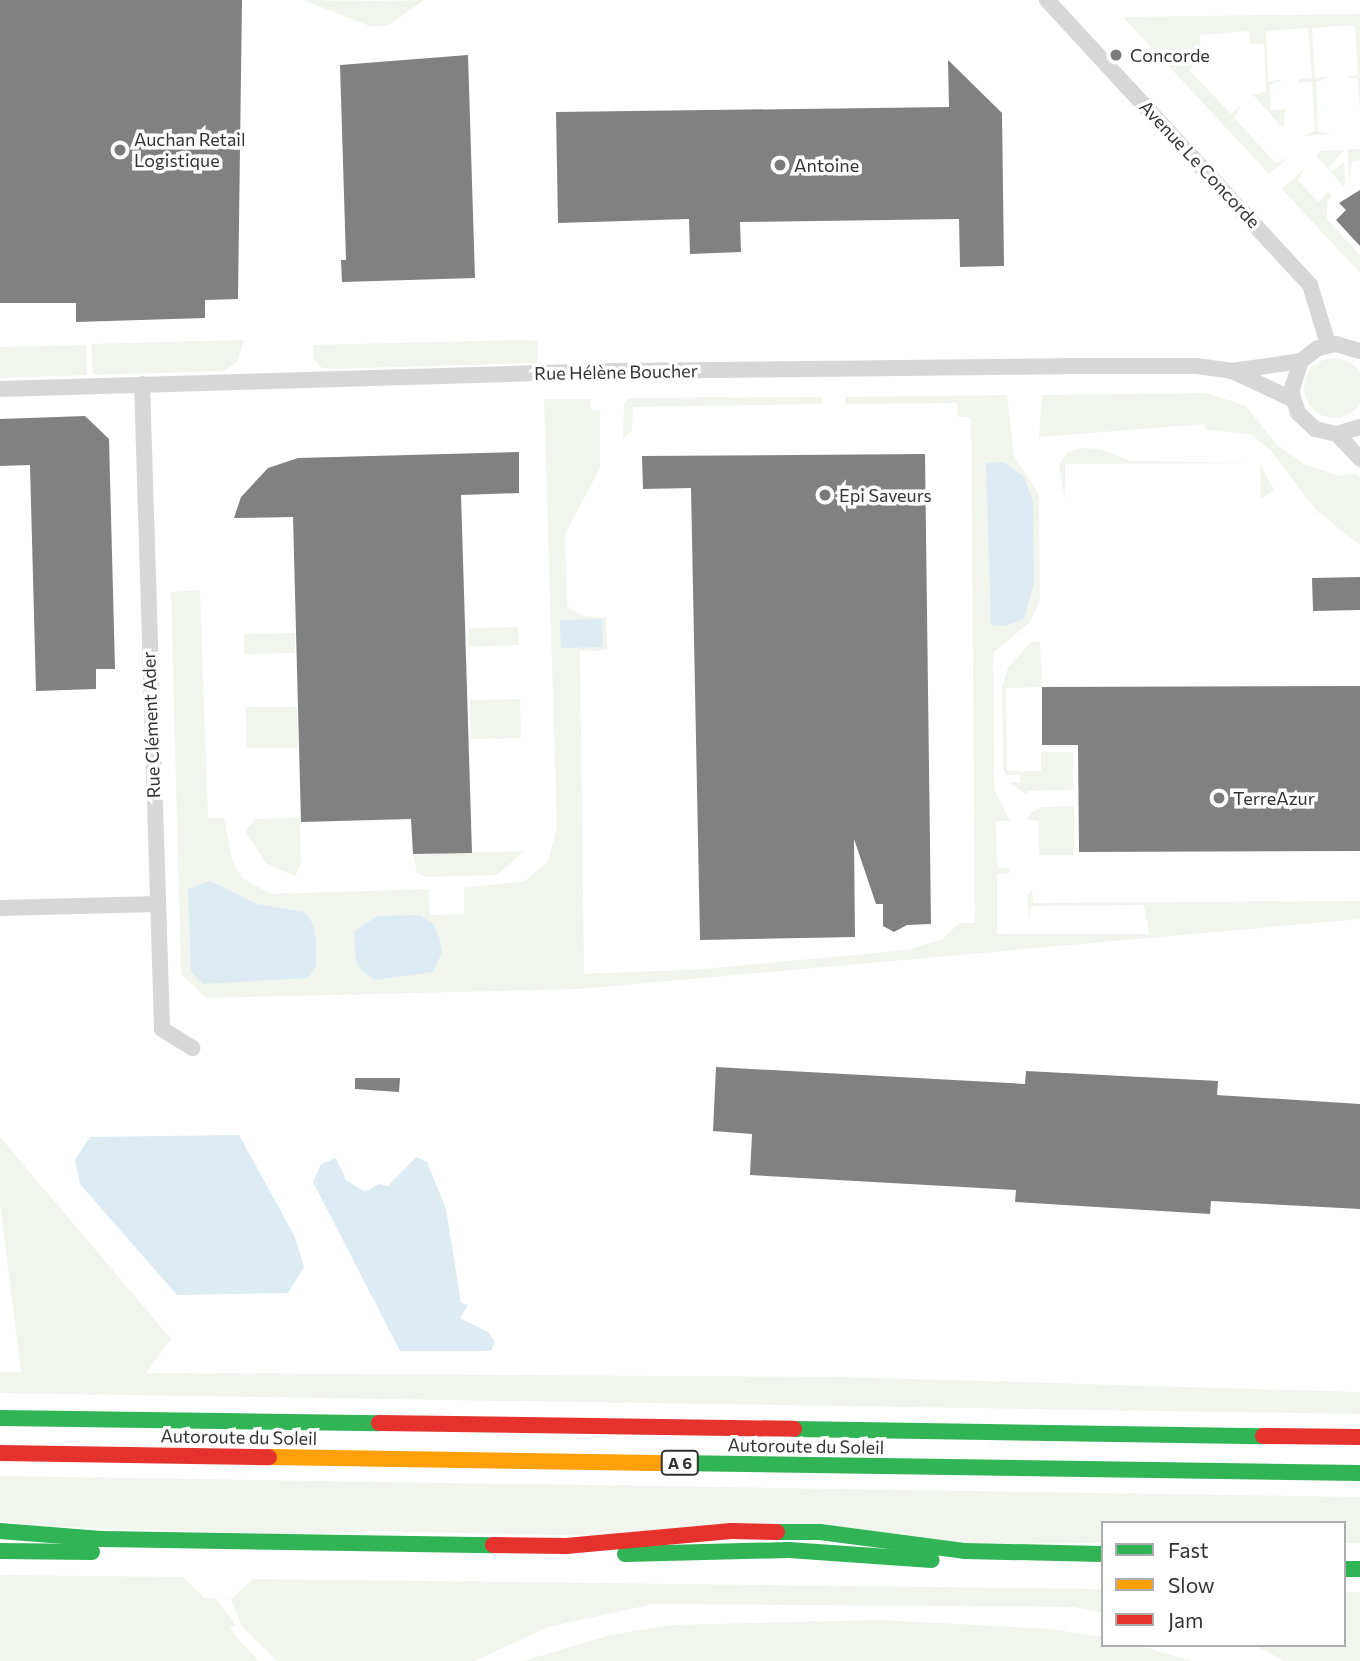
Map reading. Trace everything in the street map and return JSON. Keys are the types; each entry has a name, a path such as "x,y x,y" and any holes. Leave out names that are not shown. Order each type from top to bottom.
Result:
{"main road":[{"name":"Autoroute du Soleil","path":"0,1418 1360,1437"},
{"name":"Autoroute du Soleil","path":"0,1453 1360,1473"},
{"path":"0,1531 102,1539 566,1546 744,1531 820,1532 964,1551 1101,1554"},
{"path":"0,1551 478,1558 765,1550 987,1564 1101,1566"}],"street":[{"name":"Avenue Le Concorde","path":"1047,0 1310,285 1328,344"},
{"path":"1328,344 1360,351"},
{"name":"Rue Hélène Boucher","path":"0,389 1063,366 1196,366 1232,371 1301,361 1328,344"},
{"path":"1292,399 1292,380 1301,361"},
{"name":"Rue Hélène Boucher","path":"1232,371 1292,399 1305,422 1337,434"},
{"name":"Rue Clément Ader","path":"142,384 162,1029 193,1048"},
{"path":"1360,427 1337,434 1360,459"},
{"path":"0,908 157,904"}],"shaded area":[{"path":"303,0 424,0 389,25 372,27"},
{"path":"1360,14 1360,111 1358,79 1345,77 1358,75 1355,25 1312,28 1315,78 1329,77 1316,82 1318,131 1332,134 1302,136 1315,131 1312,82 1299,83 1299,79 1312,78 1308,28 1266,31 1268,81 1283,80 1270,85 1271,110 1285,109 1284,129 1253,95 1266,91 1264,44 1250,44 1249,31 1200,35 1201,58 1189,70 1231,114 1241,106 1234,118 1276,163 1289,157 1269,174 1123,17"},
{"path":"1348,149 1360,149 1360,160 1352,161 1349,185"},
{"path":"1344,150 1328,169 1316,156 1320,151"},
{"path":"1344,162 1345,185 1343,186 1331,172"},
{"path":"1305,168 1298,180 1318,202 1328,192 1332,196 1327,202 1327,219 1360,255 1360,273 1282,189"},
{"path":"244,340 237,362 224,371 93,375 91,344"},
{"path":"538,341 538,363 332,369 322,368 314,359 313,345"},
{"path":"86,345 87,375 0,378 0,347"},
{"path":"1340,359 1351,363 1359,371 1361,399 1351,413 1328,417 1317,413 1309,405 1305,382 1309,371 1317,363"},
{"path":"1205,393 1245,405 1276,444 1304,464 1339,476 1355,473 1360,477 1360,545 1317,511 1271,451 1251,434 1206,430 1205,424 1039,437 1042,395"},
{"path":"1007,395 1014,456 1039,494 1040,600 1030,622 993,653 994,789 1010,821 996,821 997,867 1010,868 1010,873 997,874 997,934 1149,934 1144,905 1032,906 1029,918 1027,896 1032,890 1033,903 1360,901 1360,919 580,989 206,998 181,974 171,592 200,590 208,818 224,818 232,860 242,878 271,894 429,889 430,915 464,914 464,888 525,881 548,861 557,828 544,399 590,399 591,410 600,410 600,468 565,534 567,606 582,616 606,617 607,650 580,651 584,974 703,969 908,950 942,939 960,923 975,923 971,417 958,417 957,403 845,404 845,397"},
{"path":"821,397 823,404 633,407 632,430 623,439 624,404 629,398"},
{"path":"1081,448 1100,449 1131,461 1259,463 1065,464 1065,500 1059,465 1067,453"},
{"path":"1004,462 1023,476 1033,501 1034,583 1024,619 1005,626 991,625 986,463"},
{"path":"1260,464 1274,490 1261,499"},
{"path":"602,619 603,647 561,648 560,620"},
{"path":"518,627 519,645 469,647 469,628"},
{"path":"295,633 295,653 244,654 244,634"},
{"path":"1040,641 1042,687 1006,688 1007,771 1041,771 1041,752 1073,752 1073,790 1028,791 1027,795 1009,782 1020,783 1020,775 1007,775 1003,770 1002,687 1008,668 1030,643"},
{"path":"520,699 521,738 471,739 470,700"},
{"path":"246,707 297,707 298,748 247,748"},
{"path":"1074,806 1074,855 1039,855 1039,821 1027,820 1031,813 1042,807"},
{"path":"300,818 301,864 295,876 266,863 245,831 256,819"},
{"path":"524,851 497,875 426,877 417,873 413,854"},
{"path":"210,881 257,904 304,912 313,924 316,940 316,967 307,978 203,984 191,972 188,889"},
{"path":"420,915 434,925 439,937 442,952 433,972 375,980 363,972 356,962 354,932 377,916"},
{"path":"239,1135 295,1237 304,1267 288,1293 177,1295 80,1184 75,1160 90,1137"},
{"path":"0,1137 171,1339 146,1373 842,1377 1360,1392 1360,1414 0,1393 0,1372 21,1372 0,1204"},
{"path":"416,1157 427,1162 446,1209 461,1303 468,1305 460,1318 488,1332 495,1342 491,1351 400,1351 313,1182 321,1164 336,1158 346,1180 365,1192 379,1184 388,1186"},
{"path":"0,1476 1360,1497 1360,1543 1346,1543 1346,1521 1101,1521 1101,1543 978,1544 370,1531 299,1535 30,1526 0,1520"},
{"path":"0,1575 183,1577 204,1598 217,1599 236,1626 230,1627 238,1639 259,1661 0,1661"},
{"path":"253,1579 1101,1589 1101,1613 1074,1607 653,1604 548,1627 474,1661 277,1661 242,1627 231,1599"},
{"path":"1346,1592 1360,1592 1360,1661 1285,1661 1258,1647 1346,1647"},
{"path":"881,1620 1050,1629 1101,1637 1101,1647 1145,1647 1192,1661 523,1661 611,1635 671,1625"}],"building":[{"name":"Auchan Retail Logistique","path":"0,0 242,0 238,299 205,300 205,318 76,322 76,303 0,303"},
{"path":"468,55 475,278 342,282 341,260 346,260 340,65"},
{"name":"Antoine","path":"948,60 1002,113 1004,266 960,267 959,219 740,222 741,252 690,254 689,219 558,223 556,112 949,107"},
{"path":"1360,190 1360,246 1336,220 1346,210 1339,203"},
{"path":"85,416 109,439 115,669 96,669 96,689 36,691 30,465 0,466 0,419"},
{"path":"519,452 519,493 461,495 472,853 413,854 411,819 301,822 293,517 234,518 241,497 268,468 298,458"},
{"path":"925,454 931,924 907,925 894,932 883,926 883,904 876,904 854,839 855,937 700,940 691,488 643,489 642,456"},
{"path":"1360,577 1360,610 1313,611 1312,578"},
{"name":"TerreAzur","path":"1360,686 1360,851 1079,852 1078,745 1042,745 1042,687"},
{"path":"716,1067 1025,1084 1026,1071 1218,1081 1217,1095 1360,1104 1360,1209 1211,1201 1210,1214 1015,1202 1016,1190 750,1175 752,1134 713,1131"},
{"path":"355,1078 400,1078 399,1092 355,1089"}],"traffic: fast":[{"path":"0,1418 379,1423"},
{"path":"794,1429 1263,1436"},
{"path":"672,1463 1360,1473"},
{"path":"0,1531 102,1539 493,1545"},
{"path":"777,1532 820,1532 964,1551 1101,1554"},
{"path":"625,1554 789,1550 932,1560"},
{"path":"0,1551 92,1552"},
{"path":"1346,1569 1360,1569"}],"traffic: slow":[{"path":"269,1457 672,1463"}],"traffic: jam":[{"path":"379,1423 794,1429"},
{"path":"1263,1436 1360,1437"},
{"path":"0,1453 269,1457"},
{"path":"493,1545 566,1546 731,1531 777,1532"}],"place":[{"name":"Concorde","path":"1116,55"},
{"name":"Auchan Retail Logistique","path":"120,150"},
{"name":"Antoine","path":"780,165"},
{"name":"Epi Saveurs","path":"825,495"},
{"name":"TerreAzur","path":"1219,798"}]}
